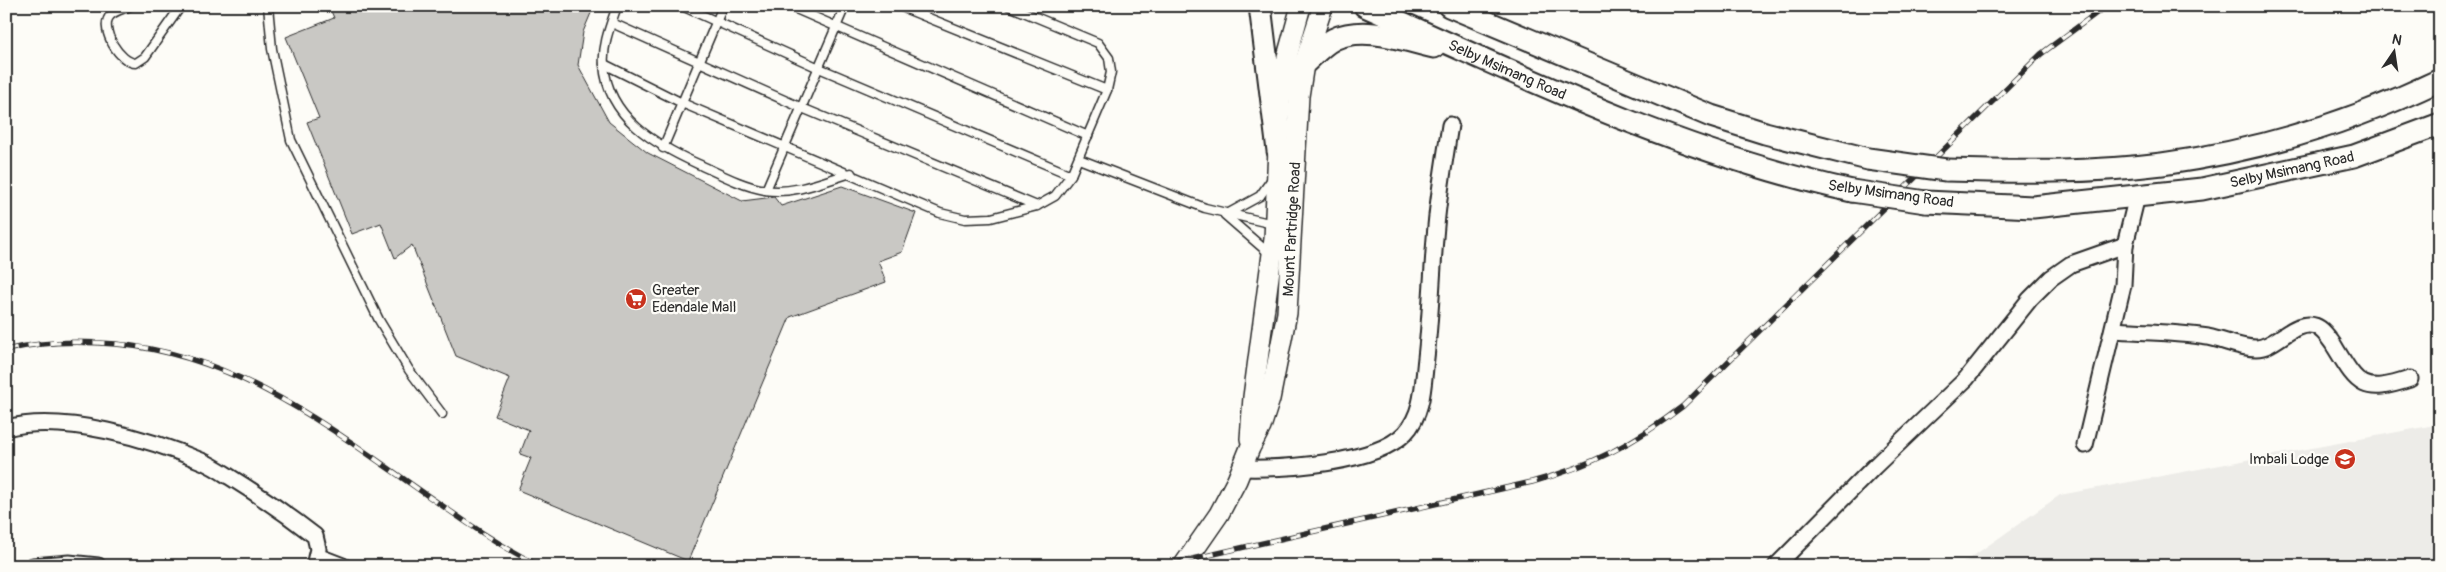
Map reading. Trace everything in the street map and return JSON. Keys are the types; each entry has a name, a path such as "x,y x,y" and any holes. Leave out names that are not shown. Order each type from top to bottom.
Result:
{"main road":[{"path":"1260,6 1277,161"},
{"name":"Selby Msimang Road","path":"1366,6 1641,125 1719,154 1795,178 1852,191 1926,202 2033,207 2202,188 2354,156 2440,124"},
{"name":"Selby Msimang Road","path":"1449,6 1711,116 1765,133 1868,159 1946,170 2018,172 2086,170 2161,164 2233,152 2329,126 2403,97 2440,80"},
{"path":"1304,64 1323,46 1336,38 1362,34 1382,35 1478,56"}],"street":[{"name":"Mount Partridge Road","path":"1183,566 1219,514 1262,427 1282,343 1287,313 1284,225 1277,161 1280,104 1287,57 1301,6"},
{"name":"Mount Partridge Road","path":"1250,448 1253,397 1272,257 1284,225 1304,64 1323,6"},
{"path":"1242,468 1282,469 1349,458 1376,450 1405,433 1421,400 1424,384 1433,292 1436,227 1450,125"},
{"path":"2085,445 2123,285 2125,244 2137,196"},
{"path":"1776,566 1874,466 1966,379 2030,298 2051,278 2071,264 2125,244"},
{"path":"2113,330 2197,336 2254,348 2267,345 2298,328 2315,326 2328,336 2355,376 2366,385 2376,388 2386,387 2410,379"},
{"path":"6,428 55,424 95,430 142,440 205,462 249,489 315,536 315,561 343,566"},
{"path":"33,566 70,562 98,566"}],"lane":[{"path":"130,6 108,17 107,24 109,37 116,51 124,60 136,63 145,58 181,6"},
{"path":"268,6 272,49 291,140 379,320 409,370 442,414"},
{"path":"618,6 605,49 604,64 611,94 623,114 663,148 735,180 766,190 800,188 851,173"},
{"path":"682,6 819,68 1071,175"},
{"path":"663,148 723,6"},
{"path":"789,6 1088,136"},
{"path":"766,190 845,6"},
{"path":"899,6 1106,90"},
{"path":"604,64 682,103 785,148 851,173 940,213 965,219 991,218 1037,206 1055,196 1071,175 1079,159 1106,90 1110,72 1109,58 1098,43 1009,6"},
{"path":"612,23 802,108 1037,206"},
{"path":"1079,159 1169,195 1224,213 1284,225"},
{"path":"1224,213 1260,196 1277,161"},
{"path":"1224,213 1272,257"}],"shaded area":[{"name":"Imbali Lodge","path":"2440,424 2440,566 1959,566 2060,495"}],"building":[{"name":"Greater Edendale Mall","path":"329,6 594,6 583,32 578,65 609,122 648,153 742,201 774,197 781,206 842,186 916,213 902,252 878,261 886,282 790,317 688,561 518,490 531,458 520,454 529,430 495,416 510,378 456,356 412,245 395,258 381,223 352,234 307,122 319,118 286,37 334,18"}],"railway":[{"path":"1161,566 1532,482 1574,469 1630,442 1683,406 2041,54 2106,6"},
{"path":"6,350 61,342 116,344 164,352 208,365 251,383 291,404 331,429 481,532 540,566"}],"place":[{"name":"Greater Edendale Mall","path":"636,299"},
{"name":"Imbali Lodge","path":"2345,459"}]}
